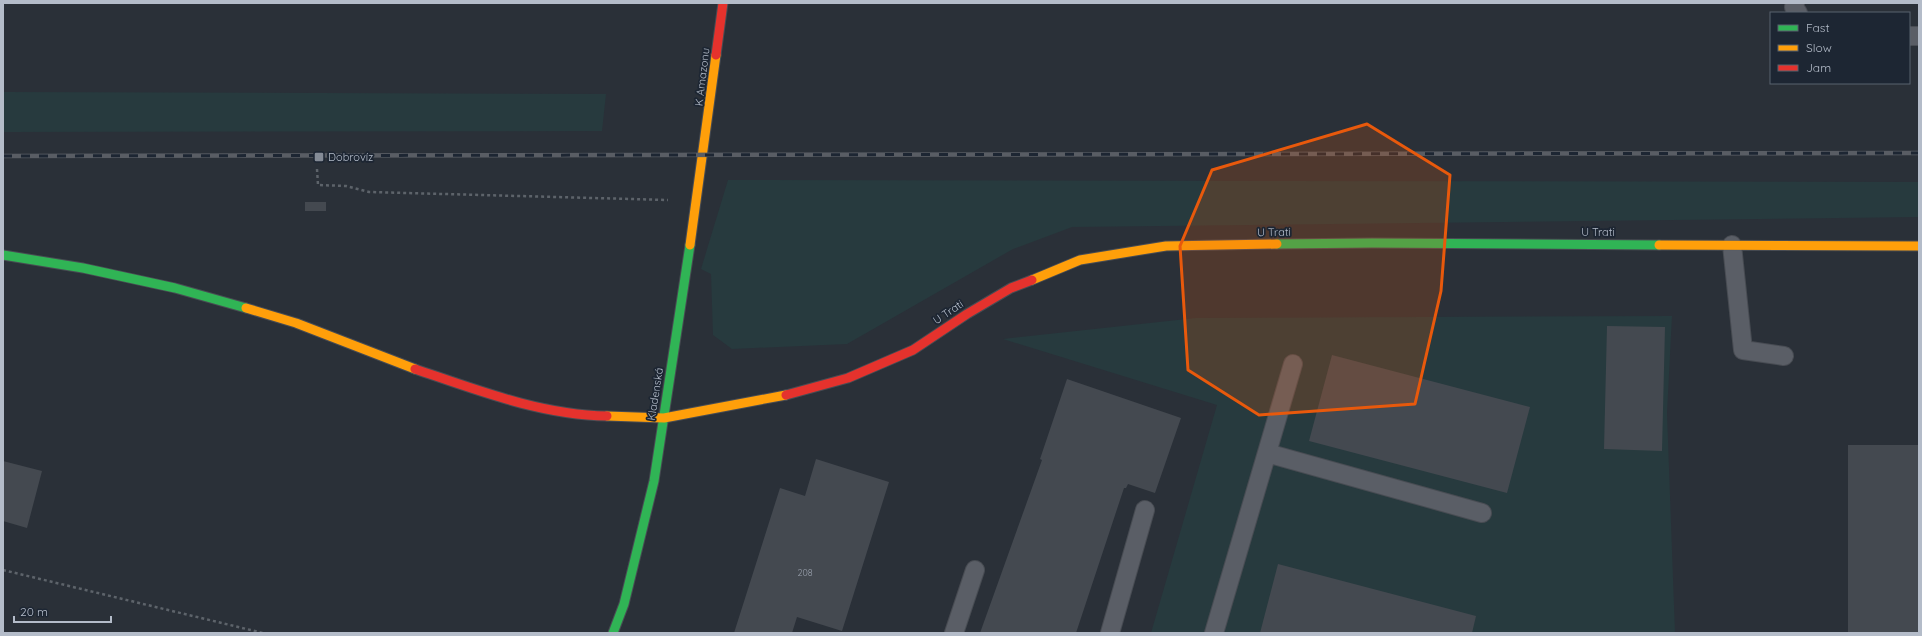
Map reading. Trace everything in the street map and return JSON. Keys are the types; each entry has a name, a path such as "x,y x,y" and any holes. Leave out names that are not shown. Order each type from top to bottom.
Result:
{"street":[{"name":"K Amazonu","path":"704,155 723,3"},
{"name":"Kladenská","path":"612,633 624,604 654,481 704,155"},
{"name":"U Trati","path":"3,255 83,268 175,288 274,316 296,323 404,366 510,401 589,416 664,418 799,393 848,378 914,350 967,314 1011,288 1080,260 1166,246 1372,243 1919,246"}],"lane":[{"path":"1795,3 1794,7 1797,12"},
{"path":"1732,245 1742,350 1784,356"},
{"path":"1214,633 1293,364"},
{"path":"1266,453 1482,513"},
{"path":"1110,633 1145,510"},
{"path":"954,633 975,570"}],"path":[{"path":"317,169 318,185 346,186 369,192 656,198 697,202"},
{"path":"3,570 263,633"}],"highlighted area":[{"path":"1367,124 1450,175 1441,291 1415,404 1259,415 1188,370 1180,246 1212,170"}],"green space":[{"path":"3,92 606,94 602,131 3,132"},
{"path":"728,180 1919,182 1919,217 1072,227 1013,249 847,344 732,349 713,335 711,274 701,269"},
{"path":"1672,316 1667,413 1675,633 1151,633 1217,405 1003,339 1196,318"}],"building":[{"path":"305,202 326,202 326,211 305,211"},
{"path":"1607,326 1665,327 1662,451 1604,449"},
{"path":"1332,355 1530,407 1507,493 1309,441"},
{"path":"1067,379 1181,418 1155,493 1128,484 1126,488 1124,488 1076,633 980,633 1042,460 1040,459"},
{"path":"1848,445 1919,445 1919,633 1848,633"},
{"path":"816,459 889,482 842,631 797,617 792,633 734,633 780,488 805,496"},
{"path":"3,461 42,471 27,528 3,521"},
{"path":"1278,564 1476,616 1472,633 1260,633"}],"railway":[{"path":"3,156 1919,153"}],"traffic: fast":[{"path":"1277,244 1372,243 1659,245"},
{"path":"613,633 624,604 654,481 690,245"},
{"path":"3,255 83,268 175,288 246,308"}],"traffic: slow":[{"path":"690,245 716,55"},
{"path":"1032,280 1080,260 1166,246 1277,244"},
{"path":"1659,245 1919,246"},
{"path":"246,308 296,323 415,369"},
{"path":"607,416 664,418 786,395"}],"traffic: jam":[{"path":"716,55 723,3"},
{"path":"786,395 848,378 913,350 967,314 1011,288 1032,280"},
{"path":"415,369 486,393 534,406 582,415 607,416"}],"place":[{"name":"Dobrovíz","path":"319,157"}]}
